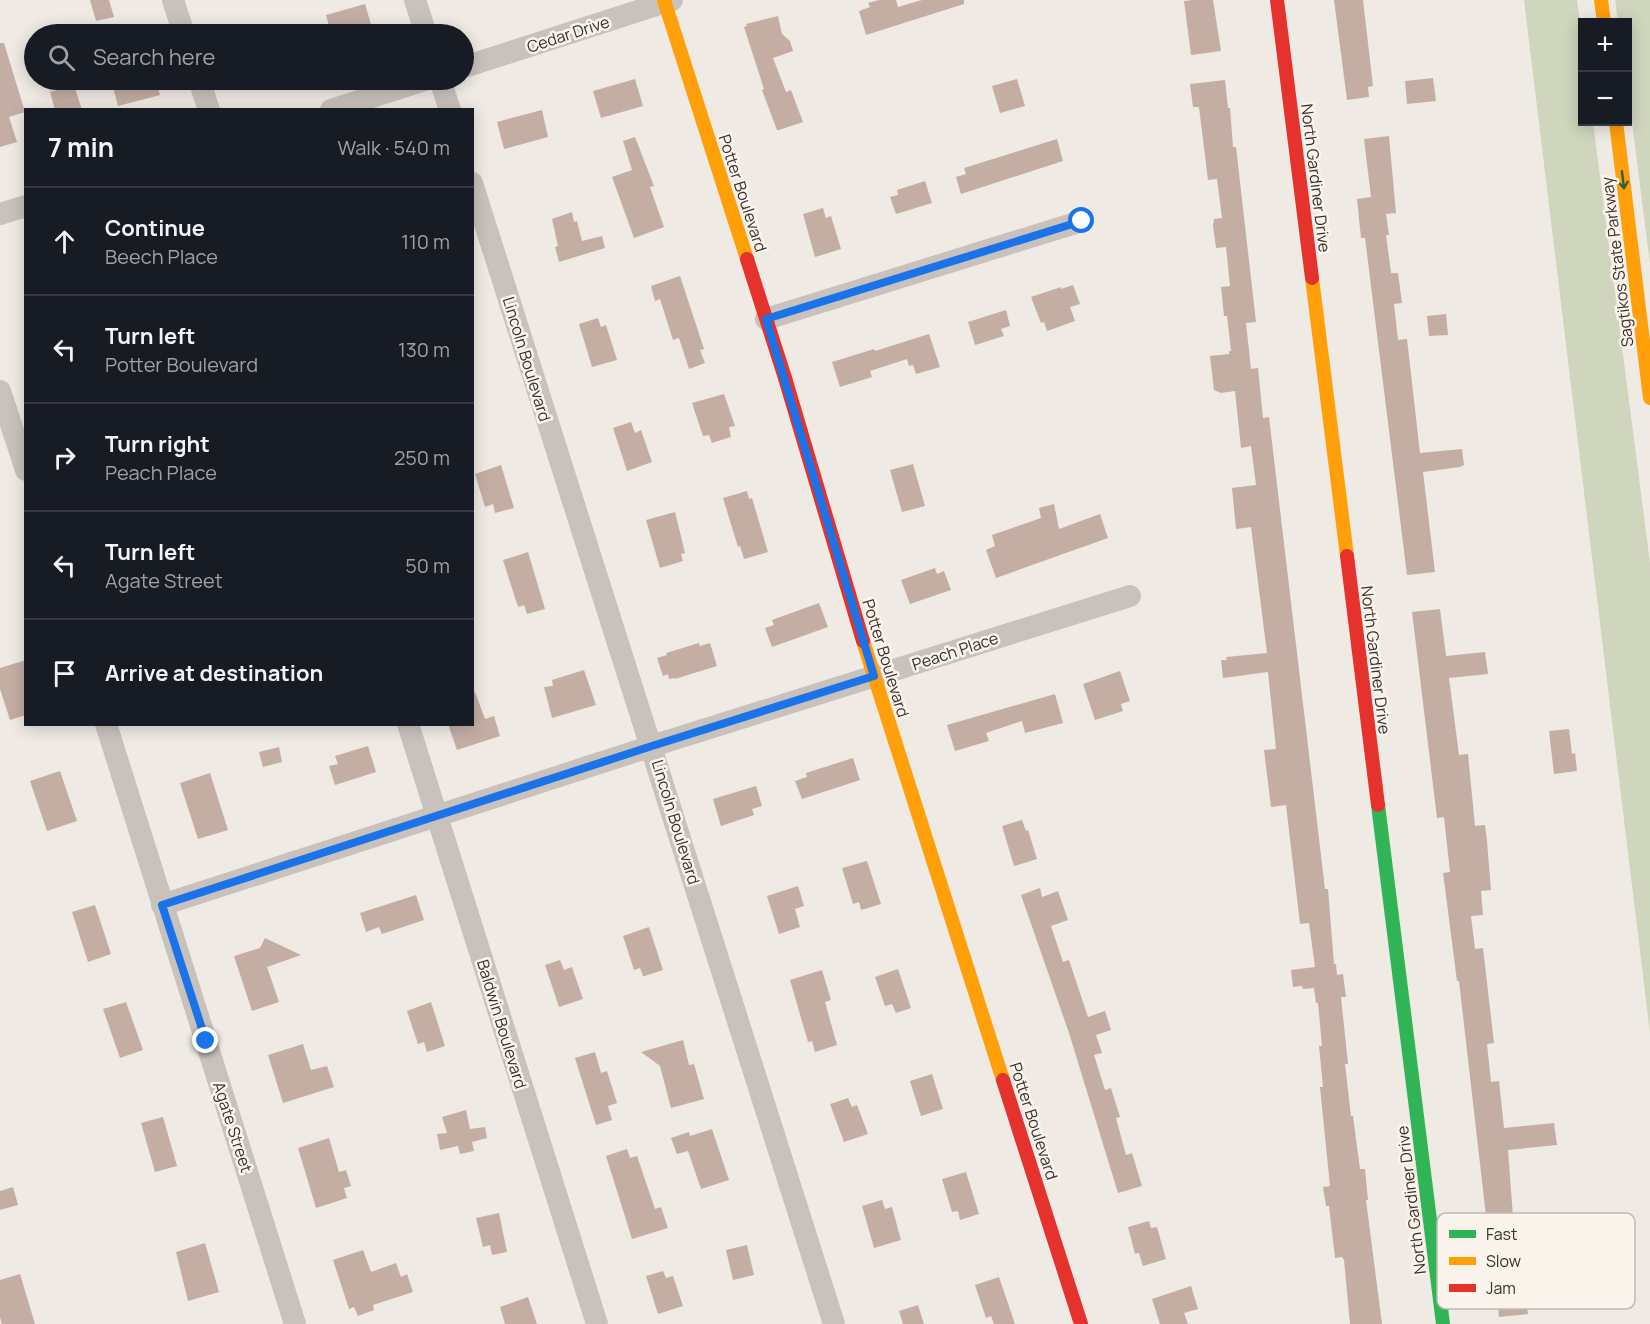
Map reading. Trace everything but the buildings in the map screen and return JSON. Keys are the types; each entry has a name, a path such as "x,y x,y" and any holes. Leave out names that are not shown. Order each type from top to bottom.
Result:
{"main road":[{"name":"North Gardiner Drive","path":"1277,0 1437,1276"},
{"path":"1600,0 1603,18"},
{"name":"Potter Boulevard","path":"667,1 874,676 1081,1324"},
{"name":"Sagtikos State Parkway","path":"1616,126 1650,398"},
{"name":"North Gardiner Drive","path":"1441,1309 1443,1324"}],"street":[{"path":"173,0 181,24"},
{"path":"415,0 423,24"},
{"name":"Cedar Drive","path":"474,64 667,1"},
{"path":"202,90 208,108"},
{"path":"337,108 394,90"},
{"path":"443,90 449,108"},
{"name":"Lincoln Boulevard","path":"474,189 834,1324"},
{"path":"0,214 24,207"},
{"path":"766,319 1082,221"},
{"path":"0,391 24,464"},
{"name":"Peach Place","path":"162,905 652,746 1130,596"},
{"name":"Agate Street","path":"107,726 295,1324"},
{"name":"Baldwin Boulevard","path":"409,726 597,1324"}],"green space":[{"path":"1524,0 1577,0 1579,18 1578,126 1594,126 1650,563 1650,1033"},
{"path":"1615,0 1650,0 1650,264 1632,122 1632,18 1617,18"}],"traffic: fast":[{"path":"1378,805 1437,1276"},
{"path":"1441,1309 1443,1324"}],"traffic: slow":[{"path":"664,0 747,259"},
{"path":"1601,0 1603,18"},
{"path":"1616,126 1650,398"},
{"path":"1312,278 1347,556"},
{"path":"863,641 1003,1080"}],"traffic: jam":[{"path":"1277,0 1312,278"},
{"path":"747,259 863,641"},
{"path":"1347,556 1378,805"},
{"path":"1003,1080 1081,1324"}],"route":[{"path":"206,1041 162,905 874,676 766,319 1082,221"}]}
